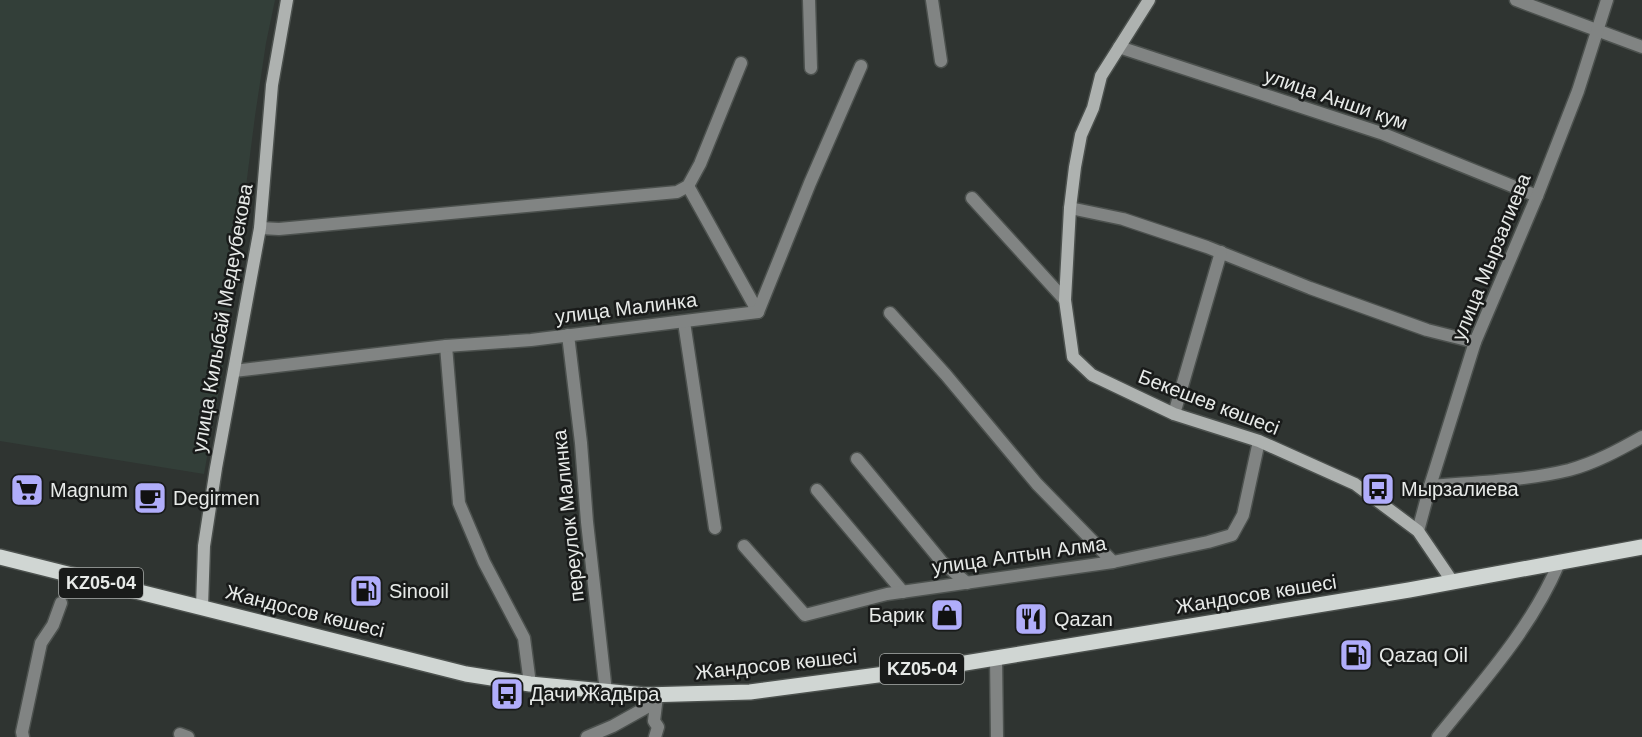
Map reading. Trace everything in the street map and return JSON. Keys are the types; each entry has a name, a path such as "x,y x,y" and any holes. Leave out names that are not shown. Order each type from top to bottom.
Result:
{"main road":[{"name":"улица Килыбай Медеубекова","path":"202,607 206,535 260,228 272,85 287,0"},
{"name":"Бекешев көшесі","path":"1149,0 1101,76 1093,108 1082,135 1075,167 1070,208 1065,300 1073,357 1092,375 1174,414 1260,441 1355,484 1418,531 1452,581"},
{"name":"Жандосов көшесі","path":"202,607 466,674 656,699 750,692 996,657 1365,597 1642,547"},
{"name":"KZ05-04","path":"0,557 64,575 202,607"}],"street":[{"path":"809,0 811,68"},
{"path":"932,0 941,61"},
{"path":"1515,0 1642,47"},
{"name":"улица Мырзалиева","path":"1418,531 1475,342 1538,196 1578,91 1607,0"},
{"name":"улица Анши кум","path":"1119,47 1381,133 1538,196"},
{"path":"260,228 279,229 677,192 688,186 700,164 741,63"},
{"path":"758,312 810,183 861,66"},
{"path":"688,186 758,312"},
{"path":"972,198 1065,300"},
{"path":"1070,208 1123,219 1221,252 1417,327 1475,342"},
{"path":"1174,414 1221,252"},
{"name":"улица Малинка","path":"234,371 758,312"},
{"path":"890,313 946,375 1037,484 1113,562"},
{"path":"684,322 715,528"},
{"name":"переулок Малинка","path":"568,335 606,692"},
{"path":"446,346 459,503 484,562 524,638 530,684"},
{"path":"1430,486 1523,478 1571,469 1617,452 1642,437"},
{"name":"улица Алтын Алма","path":"744,546 805,615 887,594 1113,562 1232,535 1243,515 1260,441"},
{"path":"857,459 942,562 967,583"},
{"path":"818,490 903,592"},
{"path":"1438,737 1507,653 1548,590 1559,563"},
{"path":"23,737 28,697 41,643 53,625 61,603"},
{"path":"996,657 997,737"},
{"path":"587,737 628,718 656,699"},
{"path":"655,737 658,727 654,721 656,699"}],"shaded area":[{"path":"0,0 275,0 255,116 222,374 204,474 0,441"}],"place":[{"name":"Мырзалиева","path":"1378,489"},
{"name":"Magnum","path":"27,490"},
{"name":"Degirmen","path":"150,498"},
{"name":"Sinooil","path":"366,591"},
{"name":"Барик","path":"947,615"},
{"name":"Qazan","path":"1031,619"},
{"name":"Qazaq Oil","path":"1356,655"},
{"name":"Дачи Жадыра","path":"507,694"}]}
